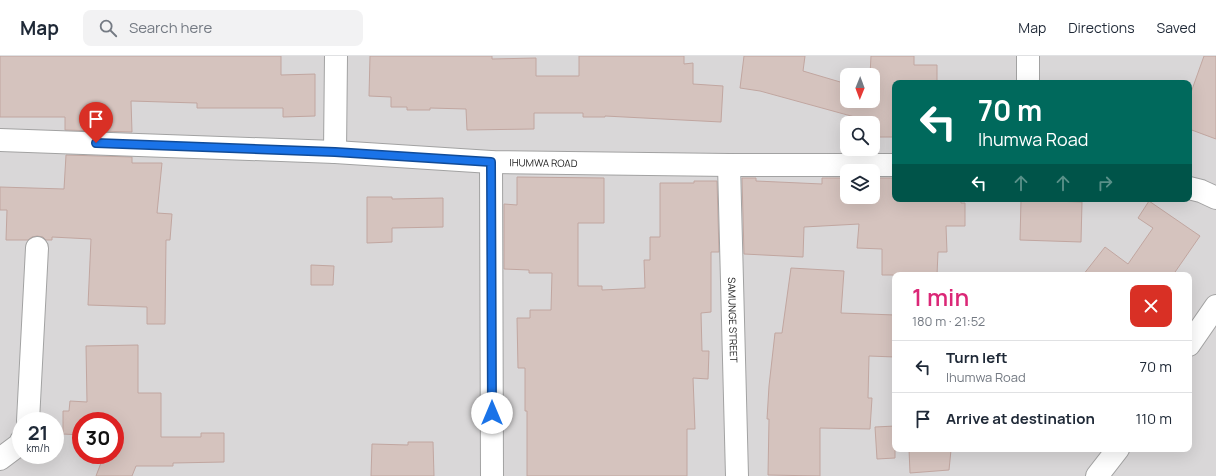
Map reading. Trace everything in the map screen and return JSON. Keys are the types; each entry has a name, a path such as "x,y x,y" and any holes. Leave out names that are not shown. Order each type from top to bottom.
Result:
{"street":[{"path":"335,152 336,56"},
{"path":"1028,56 1028,80"},
{"name":"IHUMWA ROAD","path":"0,140 335,152 491,162 729,165 892,165"},
{"path":"491,162 492,476"},
{"name":"SAMUNGE STREET","path":"729,165 737,476"},
{"path":"1192,189 1216,198"},
{"path":"28,412 37,248"},
{"path":"1192,341 1216,306"},
{"path":"0,459 12,450"},
{"path":"1097,476 1116,452"}],"shaded area":[{"path":"0,56 1216,56 1216,476 0,476"}],"building":[{"path":"0,56 281,56 281,75 315,74 315,116 283,117 283,108 197,108 197,103 131,101 132,132 65,130 65,117 0,117"},
{"path":"370,56 492,56 492,59 536,58 536,76 579,76 579,56 684,56 684,64 693,63 693,84 723,86 721,122 605,116 583,117 583,113 534,113 534,129 467,130 466,109 430,108 430,110 407,110 407,107 391,107 391,97 369,96"},
{"path":"744,56 805,56 803,71 840,82 840,108 880,108 880,68 870,68 871,56 914,56 914,65 937,65 937,80 892,80 892,137 880,137 880,116 851,116 760,91 740,88"},
{"path":"1204,56 1216,56 1216,139 1192,130 1192,90"},
{"path":"66,155 132,157 132,163 162,163 157,213 172,214 170,240 166,240 165,324 147,324 147,307 88,305 91,239 52,237 52,240 46,240 43,237 37,236 28,240 6,240 7,210 0,210 0,187 64,189"},
{"path":"517,177 604,178 604,223 578,223 578,286 602,286 602,290 645,288 644,260 650,260 650,237 660,237 660,183 717,181 719,252 711,252 711,312 701,313 702,351 709,351 708,379 693,378 695,429 687,429 687,476 527,476 527,411 525,411 525,368 518,368 517,318 530,318 530,310 551,310 552,273 529,273 529,270 504,269 504,204 517,205"},
{"path":"742,178 756,178 756,181 822,184 822,178 840,178 840,204 880,204 880,178 892,178 892,202 965,203 965,226 946,226 947,252 938,252 937,272 892,272 892,275 882,275 882,249 857,248 859,224 804,227 803,257 744,254"},
{"path":"367,197 392,197 392,199 443,198 443,227 392,228 392,242 367,243"},
{"path":"1021,202 1082,202 1081,242 1020,240"},
{"path":"1148,202 1150,202 1200,236 1175,272 1085,272 1105,247 1128,264 1153,228 1138,218"},
{"path":"311,265 334,266 333,285 311,285"},
{"path":"791,268 844,271 841,313 892,315 892,357 869,356 868,398 872,398 870,429 820,428 820,476 768,475 769,419 767,419 769,386 775,333 782,333"},
{"path":"138,345 138,393 161,393 161,437 201,437 201,433 224,433 224,462 173,463 173,466 136,466 132,476 96,476 101,464 124,464 124,412 72,412 72,434 64,434 63,411 69,411 70,401 87,402 86,346"},
{"path":"892,426 892,452 895,452 895,458 877,459 875,427"},
{"path":"408,442 433,442 434,476 371,476 372,444 408,445"},
{"path":"909,452 951,452 949,470 910,473"}],"route":[{"path":"96,143 335,152 491,162 492,413"}]}
